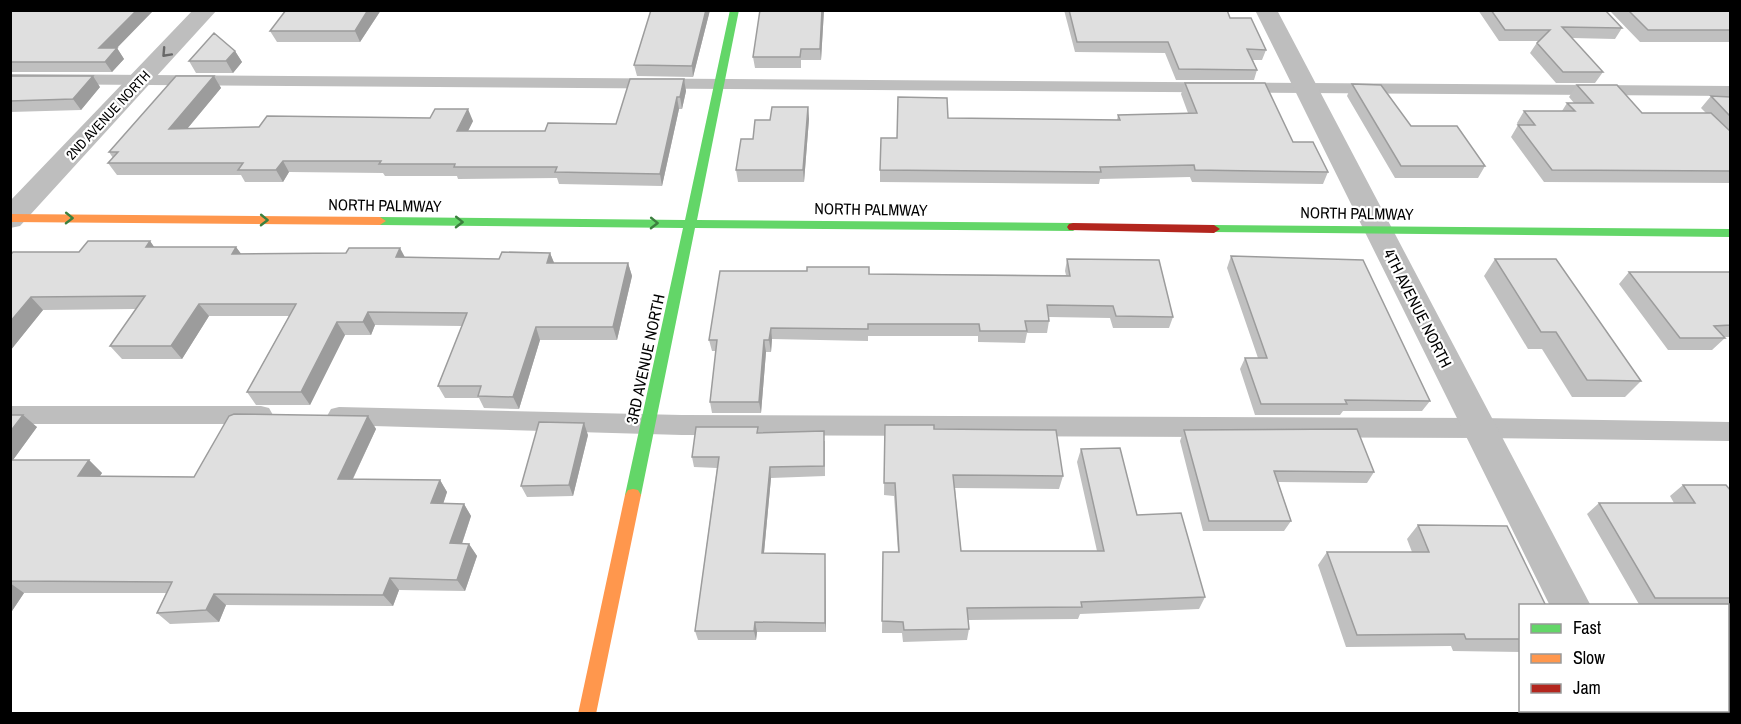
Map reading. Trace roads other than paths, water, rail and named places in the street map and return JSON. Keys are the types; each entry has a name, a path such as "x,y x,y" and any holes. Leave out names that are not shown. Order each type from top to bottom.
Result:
{"street":[{"name":"2ND AVENUE NORTH","path":"11,218 206,10"},
{"name":"3RD AVENUE NORTH","path":"587,714 735,10"},
{"name":"4TH AVENUE NORTH","path":"1266,10 1570,604"},
{"name":"NORTH PALMWAY","path":"11,218 1731,233"}],"lane":[{"path":"10,79 139,82 1731,91"},
{"path":"10,415 300,416 648,424 1480,428 1731,432"}]}
